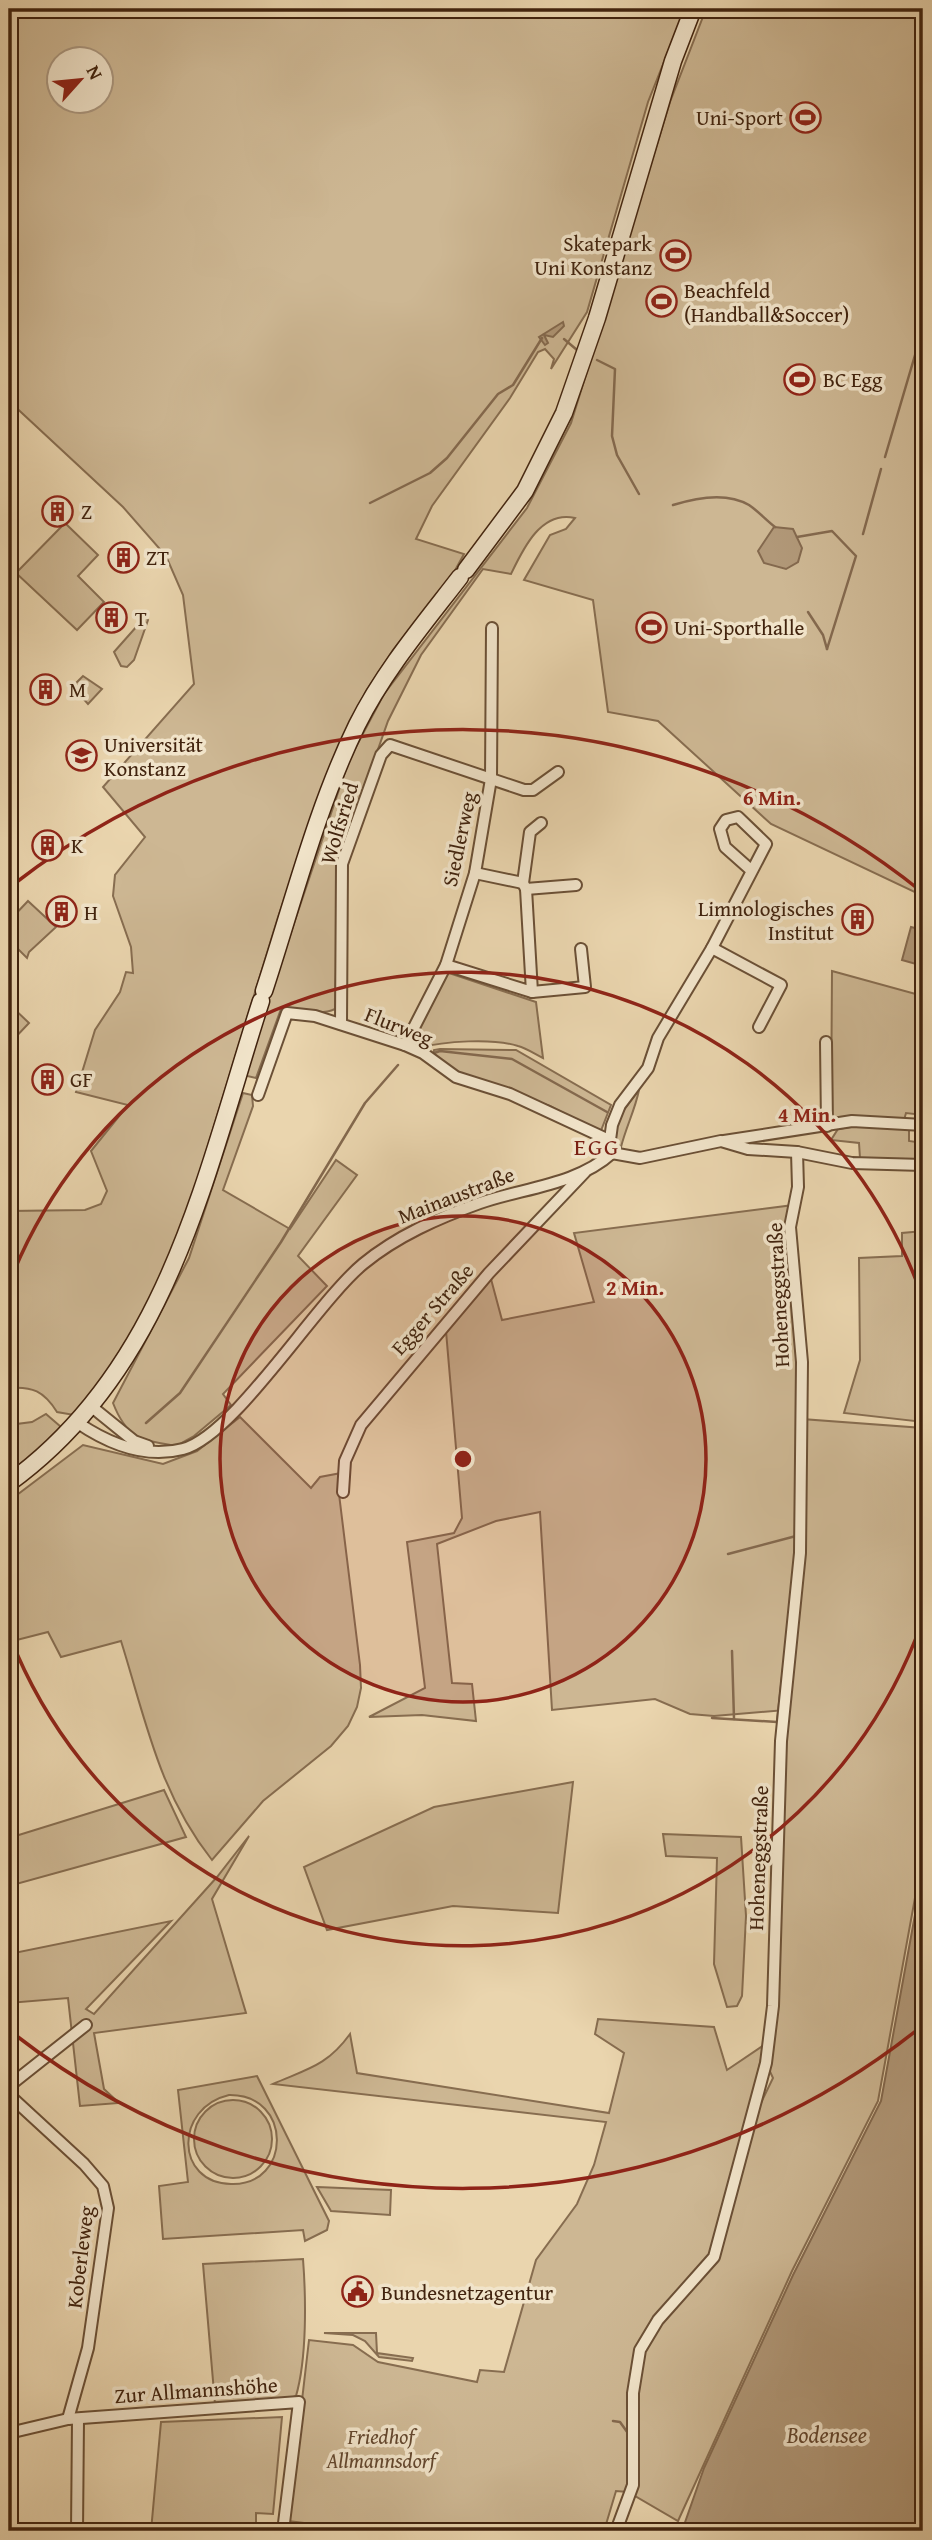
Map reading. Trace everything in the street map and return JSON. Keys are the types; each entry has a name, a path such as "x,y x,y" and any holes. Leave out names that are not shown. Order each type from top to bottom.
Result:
{"main road":[{"path":"9,1483 51,1450 92,1407 134,1348 168,1281 322,812 354,733 405,647 525,491 553,440 581,369 673,61 694,9"}],"street":[{"name":"Siedlerweg","path":"405,1045 446,965 475,873 491,779 492,628"},
{"name":"Wolfsried","path":"341,1024 342,864 381,755 390,745 403,747 422,758 491,779"},
{"path":"491,779 499,784 533,790 558,772"},
{"path":"751,871 725,847 720,829 726,820 738,817 765,844 712,948 659,1038 648,1068 620,1105 609,1140 612,1153 640,1158 721,1141 873,1120 923,1125"},
{"path":"533,992 525,886 530,832 541,823"},
{"path":"475,873 525,886 576,885"},
{"path":"712,948 781,985 759,1027"},
{"path":"446,965 533,992 585,987 581,949"},
{"name":"Flurweg","path":"258,1096 287,1013 315,1016 405,1045 423,1053 456,1077 510,1094 609,1140"},
{"path":"825,1042 827,1126"},
{"path":"721,1141 748,1149 797,1152 852,1163 923,1165"},
{"name":"Hoheneggstraße","path":"616,2531 633,2485 633,2393 640,2350 658,2320 714,2257 766,2063 773,2006 781,1741 800,1553 802,1362 790,1227 798,1187 797,1152"},
{"name":"Mainaustraße","path":"79,1423 117,1447 182,1450 215,1430 337,1291 377,1253 425,1225 480,1203 585,1172 612,1153"},
{"name":"Egger Straße","path":"343,1492 345,1461 360,1424 489,1273 585,1172"},
{"path":"92,1407 134,1441 161,1451"},
{"path":"9,2086 86,2025"},
{"name":"Koberleweg","path":"9,2095 84,2164 103,2186 108,2208 88,2348 73,2420 77,2531"},
{"name":"Zur Allmannshöhe","path":"9,2433 73,2420 299,2402 283,2531"}],"green space":[{"path":"9,9 685,9 648,102 587,312 551,369 554,359 545,349 538,352 510,398 432,506 416,539 464,554 453,574 393,650 366,691 325,782 278,917 195,1188 154,1296 99,1385 74,1415 57,1412 37,1391 9,1388 9,1211 85,1210 101,1204 107,1191 91,1151 128,1105 76,1092 95,1030 120,992 126,972 133,973 131,947 113,896 115,875 145,837 103,787 194,684 183,595 166,556 123,507 9,401"},
{"path":"706,9 923,9 923,896 771,824 658,721 608,712 593,600 524,580 550,535 566,529 575,518 563,517 552,520 535,534 511,574 483,569 421,655 388,721 339,860 335,1009 315,1012 281,1009 256,1078 243,1075 349,760 384,694 527,508 571,423 670,102"},
{"path":"65,523 98,555 78,576 104,602 77,630 16,573"},
{"path":"145,617 148,620 134,660 127,667 121,666 114,652"},
{"path":"83,676 102,689 88,704 80,695 83,691 75,684"},
{"path":"28,901 56,927 29,952 27,958 9,940 9,921"},
{"path":"832,971 923,996 923,1080 920,1105 923,1106 923,1115 906,1113 904,1120 871,1117 831,1121"},
{"path":"446,972 536,1002 543,1058 521,1047 496,1042 455,1042 419,1048 415,1036"},
{"path":"9,1004 29,1023 11,1042 9,1041"},
{"path":"434,1050 516,1050 611,1105 600,1133 550,1106 457,1075 433,1057"},
{"path":"639,1090 621,1147 614,1144 615,1122"},
{"path":"243,1093 252,1095 253,1106 223,1190 290,1229 336,1160 357,1175 298,1256 327,1286 223,1394 231,1405 194,1436 176,1446 153,1442 130,1431 113,1403 189,1258"},
{"path":"870,1124 909,1129 909,1141 923,1143 923,1161 860,1158 859,1143 831,1140 838,1129"},
{"name":"Friedhof Allmannsdorf","path":"794,1205 802,1419 923,1428 923,1854 878,2101 792,2271 678,2521 628,2492 616,2491 604,2531 345,2531 336,2527 288,2521 309,2340 353,2345 378,2362 477,2382 480,2370 504,2372 536,2260 577,2204 594,2165 606,2122 273,2084 324,2060 350,2034 357,2073 609,2113 624,2053 595,2034 598,2019 714,2027 727,2070 764,2045 743,2140 773,2078 766,2063 785,1710 714,1716 690,1714 655,1699 552,1710 540,1512 496,1521 437,1544 452,1683 472,1684 476,1721 422,1715 369,1717 425,1688 407,1542 454,1533 462,1518 446,1331 491,1279 502,1320 594,1302 574,1233"},
{"path":"923,1231 923,1422 844,1413 860,1360 859,1258 902,1256 902,1233"},
{"path":"46,1414 68,1433 9,1484 9,1425 32,1422"},
{"path":"240,1417 311,1488 320,1477 341,1473 339,1494 361,1688 357,1707 348,1726 331,1746 263,1801 212,1860 179,1809 167,1782 147,1728 121,1641 61,1657 48,1632 9,1642 9,1501 83,1445 163,1464 197,1451"},
{"path":"573,1782 558,1913 453,1906 327,1930 304,1867 434,1807"},
{"path":"164,1790 186,1837 9,1886 9,1838"},
{"path":"663,1834 741,1837 746,1916 742,1996 737,2006 727,2007 714,1964 717,1858 666,1856"},
{"path":"249,1836 212,1899 246,2013 94,2033 104,2089 119,2103 80,2106 68,1998 9,2003 9,1954 171,1921 86,2009 94,2014 217,1877"},
{"path":"257,2076 329,2221 327,2230 305,2241 303,2230 163,2239 159,2186 188,2182 178,2090","holes":["229,2095 250,2099 265,2109 274,2123 277,2140 274,2156 265,2171 251,2181 231,2184 213,2180 199,2171 191,2159 188,2144 191,2129 198,2114 211,2103"]},
{"path":"233,2100 248,2103 261,2111 269,2124 272,2139 269,2154 261,2167 248,2175 233,2178 218,2175 205,2167 197,2154 194,2139 197,2124 205,2111 218,2103"},
{"path":"317,2187 391,2190 390,2215 331,2211"},
{"path":"303,2259 304,2346 296,2396 286,2400 215,2404 203,2264"},
{"path":"324,2333 376,2333 377,2353 413,2358 412,2361 379,2357 365,2341 353,2335"},
{"path":"282,2417 273,2514 256,2513 256,2523 323,2531 151,2531 161,2422"}],"water":[{"path":"563,322 564,326 553,337 544,335 548,343 545,345 539,337"},
{"path":"774,527 793,529 802,548 798,562 786,569 764,563 758,551"},
{"path":"911,927 923,930 923,966 902,960"},
{"name":"Bodensee","path":"923,1871 923,2531 682,2531 704,2468 793,2275 881,2101"}],"waterway":[{"path":"885,457 923,328"},
{"path":"370,503 430,473 447,458 498,394 513,385 542,338"},
{"path":"564,339 577,350"},
{"path":"597,360 615,369 612,436 617,455 639,494"},
{"path":"863,534 881,469"},
{"path":"673,505 701,498 731,499 749,505 775,527"},
{"path":"797,537 832,531 856,556 827,649"},
{"path":"808,612 823,635 827,649"},
{"path":"431,1054 440,1051 512,1059 607,1112"},
{"path":"146,1423 180,1393 281,1242 365,1103 398,1065"},
{"path":"728,1554 796,1536"},
{"path":"732,1651 734,1719"},
{"path":"712,1718 777,1722 784,1661"},
{"path":"613,2421 620,2422 630,2436"}],"place":[{"name":"Uni-Sport","path":"806,117"},
{"name":"Skatepark Uni Konstanz","path":"675,255"},
{"name":"Beachfeld (Handball&Soccer)","path":"661,302"},
{"name":"BC Egg","path":"800,379"},
{"name":"Z","path":"58,511"},
{"name":"ZT","path":"123,557"},
{"name":"T","path":"112,618"},
{"name":"Uni-Sporthalle","path":"651,627"},
{"name":"M","path":"46,689"},
{"name":"Universität Konstanz","path":"81,756"},
{"name":"K","path":"48,845"},
{"name":"H","path":"61,912"},
{"name":"Limnologisches Institut","path":"857,920"},
{"name":"GF","path":"47,1079"},
{"name":"Bundesnetzagentur","path":"358,2292"}],"district":[{"name":"EGG","path":"597,1146"}]}
